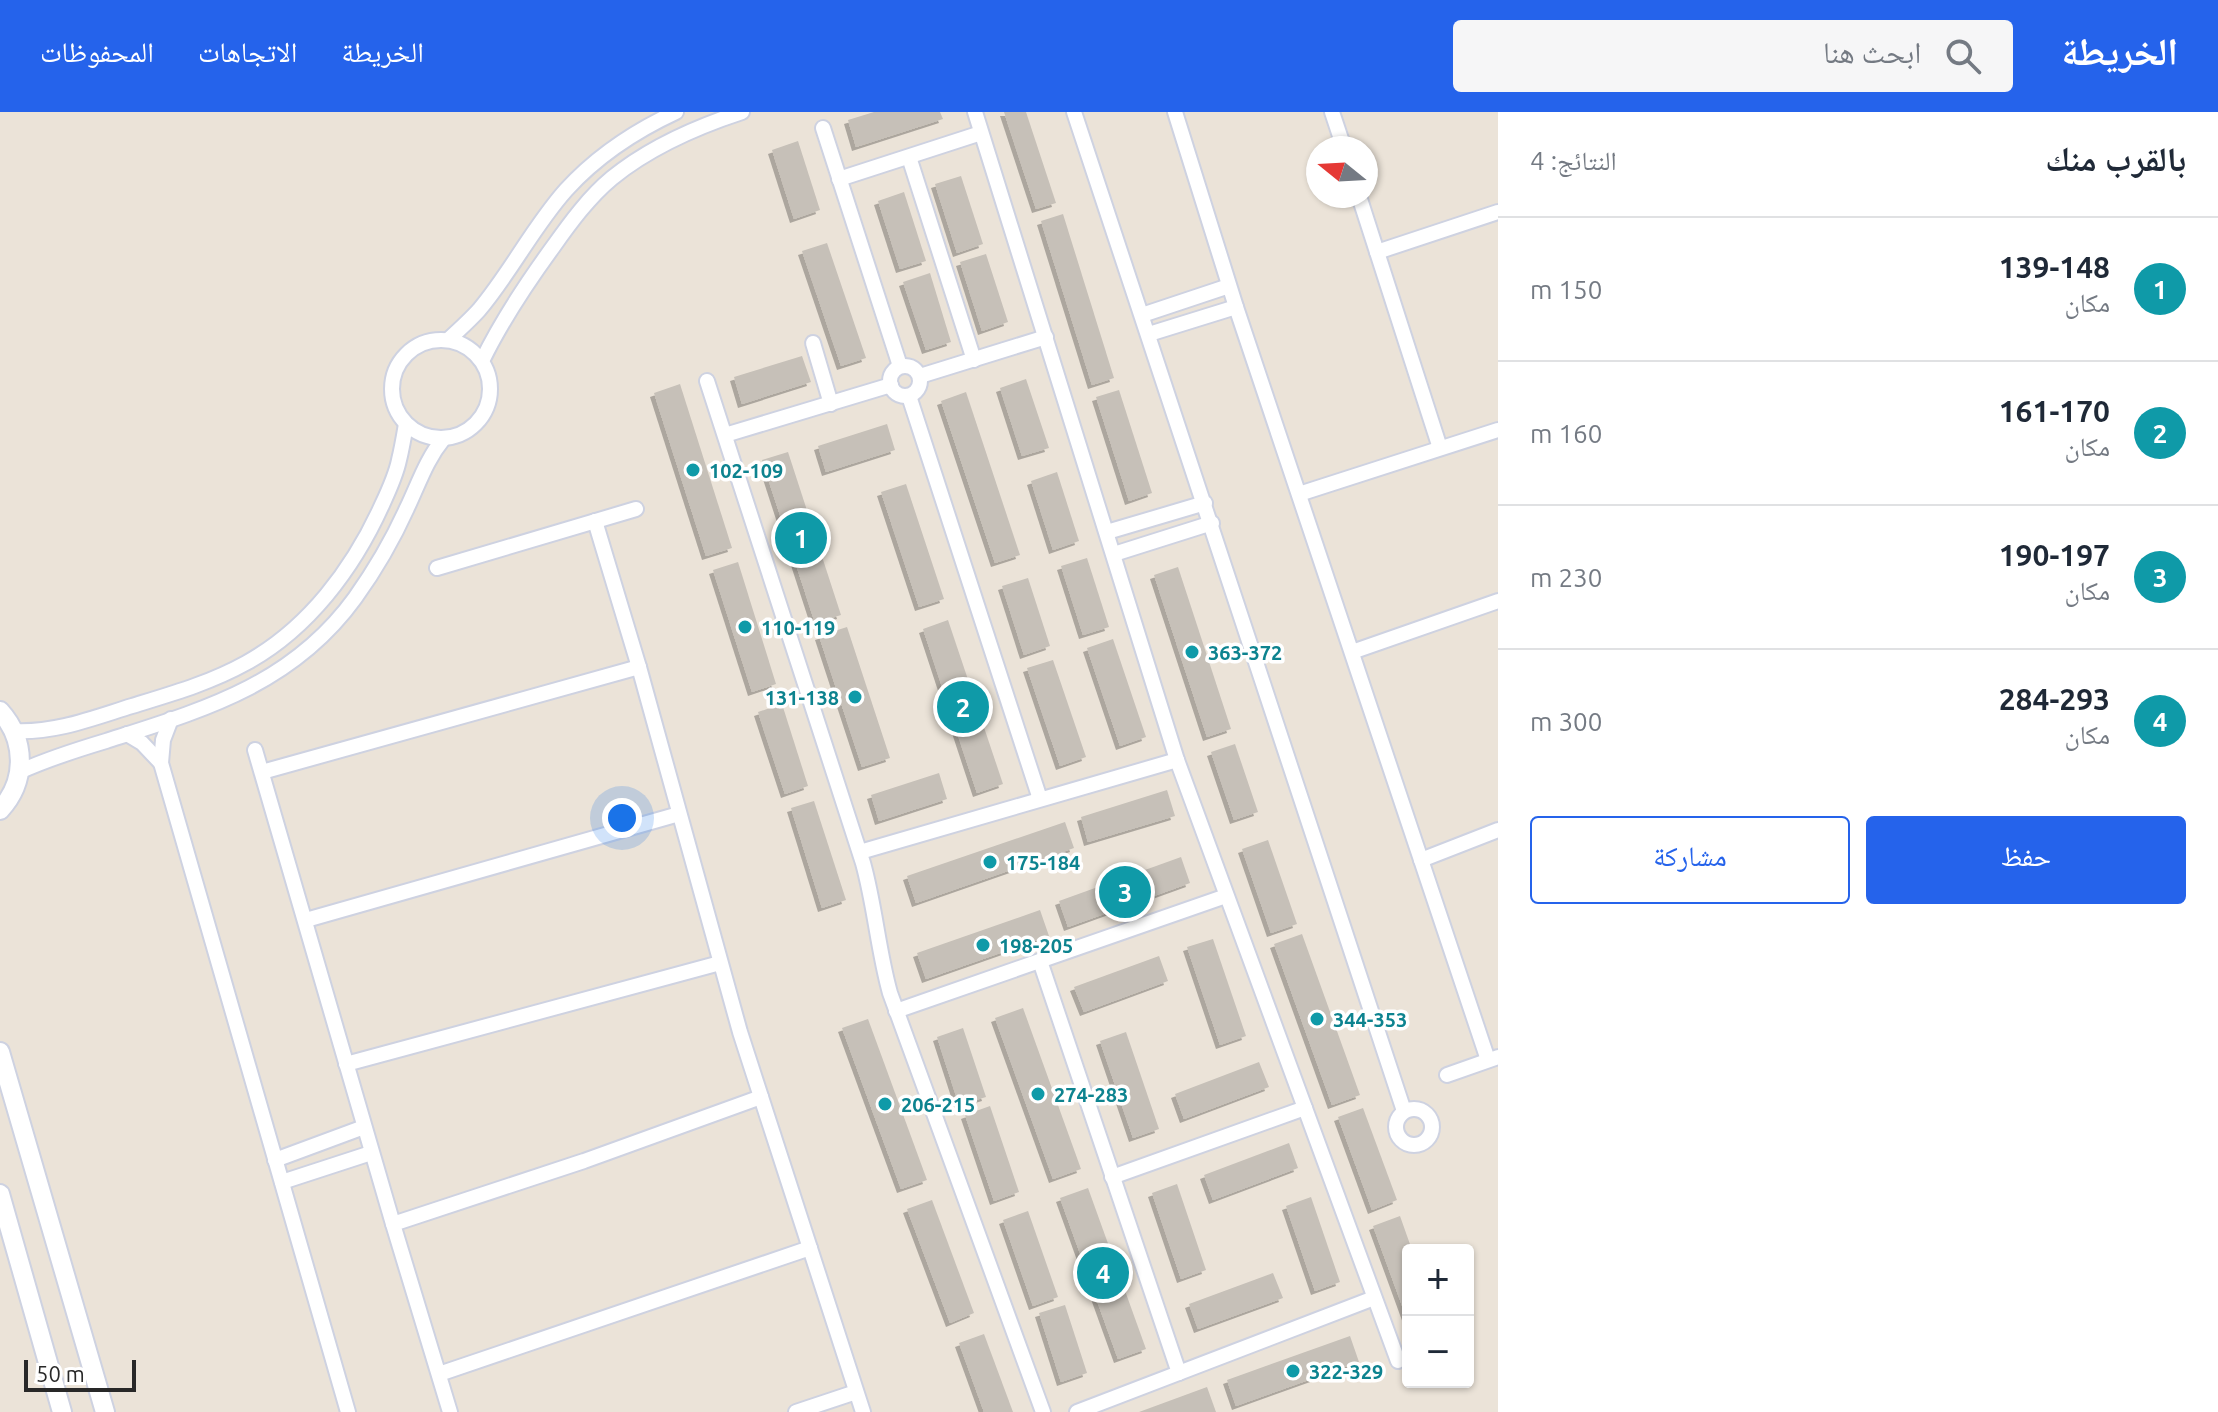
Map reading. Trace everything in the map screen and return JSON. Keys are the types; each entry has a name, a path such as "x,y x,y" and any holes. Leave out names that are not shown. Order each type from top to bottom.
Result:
{"street":[{"path":"448,340 480,309 544,217 597,160 631,135 676,112"},
{"path":"482,361 496,331 527,283 565,231 611,179 644,155 683,134 742,112"},
{"path":"975,112 1177,760 1398,1361"},
{"path":"1074,112 1404,1111"},
{"path":"1175,112 1229,286 1421,860 1493,1058 1447,1075"},
{"path":"1332,112 1340,136"},
{"path":"823,128 900,366"},
{"path":"839,179 981,133"},
{"path":"909,157 974,360"},
{"path":"1363,208 1440,448"},
{"path":"1377,252 1498,212"},
{"path":"1142,315 1229,286"},
{"path":"1149,334 1236,307"},
{"path":"920,376 1046,337"},
{"path":"448,340 467,347 482,361 490,388 487,407 475,425 466,432 444,438 430,437 406,424 394,403 392,392 396,370 409,352 418,346 448,340"},
{"path":"813,343 831,404"},
{"path":"900,366 914,368 920,376 920,386 909,396 900,395 891,385 891,376 900,366"},
{"path":"707,381 860,852 880,955 896,1011 1043,1412"},
{"path":"725,435 891,385"},
{"path":"909,396 1040,799"},
{"path":"14,731 58,729 164,696 220,676 272,646 317,606 355,556 391,484 406,424"},
{"path":"1299,494 1498,430"},
{"path":"19,772 54,757 230,698 283,669 307,650 353,600 373,571 407,508 431,453 444,438"},
{"path":"1107,532 1205,503"},
{"path":"437,568 636,509"},
{"path":"595,521 639,667 720,963 863,1412"},
{"path":"1114,554 1212,523"},
{"path":"1352,652 1498,601"},
{"path":"262,772 639,667"},
{"path":"0,711 14,731 19,748 19,772 11,796 0,810"},
{"path":"171,719 163,740 161,763 348,1412"},
{"path":"127,734 142,743 161,763"},
{"path":"255,750 371,1153 450,1412"},
{"path":"860,852 1177,760"},
{"path":"306,920 679,814"},
{"path":"1421,860 1498,830"},
{"path":"896,1011 1226,896"},
{"path":"1040,961 1179,1373"},
{"path":"346,1064 720,963"},
{"path":"0,1052 105,1412"},
{"path":"393,1224 584,1161 761,1097"},
{"path":"1112,1177 1305,1108"},
{"path":"275,1160 364,1127"},
{"path":"282,1182 371,1153"},
{"path":"0,1194 62,1412"},
{"path":"439,1374 810,1248"},
{"path":"1077,1412 1374,1298"},
{"path":"796,1412 856,1392"}],"building":[{"path":"874,112 940,112 943,119 856,147 848,120"},
{"path":"1004,112 1026,112 1056,203 1036,209"},
{"path":"798,141 820,210 794,219 772,150"},
{"path":"961,176 983,244 957,253 935,184"},
{"path":"904,192 926,261 900,269 878,201"},
{"path":"1063,214 1114,378 1092,385 1041,221"},
{"path":"827,243 866,358 841,366 802,251"},
{"path":"986,254 1008,322 982,331 960,262"},
{"path":"930,273 951,342 926,350 903,282"},
{"path":"802,356 811,382 742,404 734,377"},
{"path":"1026,379 1049,448 1022,456 1000,388"},
{"name":"102-109","path":"680,384 732,548 706,556 654,393"},
{"path":"1119,390 1152,493 1129,501 1096,397"},
{"path":"966,392 1020,555 995,563 941,401"},
{"path":"887,424 895,450 826,472 818,446"},
{"path":"788,452 841,615 815,623 762,460"},
{"path":"1057,472 1079,541 1053,550 1031,481"},
{"path":"906,484 944,599 919,607 881,492"},
{"path":"1087,558 1109,627 1083,635 1061,566"},
{"name":"110-119","path":"738,562 776,684 752,692 713,570"},
{"name":"363-372","path":"1178,567 1231,729 1207,737 1154,575"},
{"path":"1028,578 1050,646 1024,655 1002,586"},
{"path":"948,620 1003,784 977,793 923,629"},
{"name":"131-138","path":"847,627 890,758 862,767 819,636"},
{"path":"1113,639 1146,737 1120,746 1087,648"},
{"path":"1053,660 1086,757 1060,766 1027,668"},
{"path":"782,704 808,786 785,794 758,712"},
{"path":"1235,744 1258,812 1234,820 1211,752"},
{"path":"939,773 947,799 879,821 871,795"},
{"path":"1167,790 1175,816 1088,842 1081,817"},
{"path":"814,801 846,900 822,908 791,808"},
{"name":"175-184","path":"1065,822 1074,848 916,903 907,876"},
{"path":"1268,840 1297,924 1271,933 1242,849"},
{"path":"1181,857 1190,883 1068,927 1059,901"},
{"name":"198-205","path":"1040,910 1049,936 926,979 917,953"},
{"name":"344-353","path":"1302,934 1360,1095 1332,1105 1274,944"},
{"path":"1213,939 1246,1036 1220,1045 1187,947"},
{"path":"1159,956 1168,981 1084,1012 1074,987"},
{"name":"274-283","path":"1023,1008 1081,1169 1053,1179 995,1018"},
{"name":"206-215","path":"868,1019 927,1180 901,1189 842,1028"},
{"path":"963,1028 986,1097 959,1105 937,1037"},
{"path":"1126,1032 1159,1129 1133,1138 1100,1041"},
{"path":"1259,1062 1269,1087 1184,1119 1175,1094"},
{"path":"990,1106 1019,1192 994,1201 965,1115"},
{"path":"1363,1108 1397,1200 1372,1210 1338,1117"},
{"path":"1289,1143 1298,1168 1213,1200 1204,1175"},
{"path":"1177,1184 1206,1270 1181,1279 1152,1193"},
{"path":"1088,1188 1146,1349 1118,1359 1060,1198"},
{"path":"1311,1197 1340,1282 1315,1291 1286,1206"},
{"path":"932,1200 974,1313 950,1323 907,1209"},
{"path":"1028,1211 1058,1297 1033,1306 1003,1220"},
{"path":"1400,1216 1410,1244 1402,1244 1402,1306 1373,1226"},
{"path":"1273,1273 1283,1298 1198,1329 1189,1304"},
{"path":"1065,1305 1087,1373 1061,1382 1039,1313"},
{"path":"984,1334 1013,1412 984,1412 959,1343"},
{"name":"322-329","path":"1350,1336 1359,1362 1236,1406 1227,1380"},
{"path":"1207,1387 1216,1412 1139,1412"}],"place":[{"name":"102-109","path":"693,470"},
{"name":"139-148","path":"801,538"},
{"name":"110-119","path":"745,627"},
{"name":"363-372","path":"1192,652"},
{"name":"131-138","path":"855,697"},
{"name":"161-170","path":"963,707"},
{"name":"175-184","path":"990,862"},
{"name":"190-197","path":"1125,892"},
{"name":"198-205","path":"983,945"},
{"name":"344-353","path":"1317,1019"},
{"name":"274-283","path":"1038,1094"},
{"name":"206-215","path":"885,1104"},
{"name":"284-293","path":"1103,1273"},
{"name":"322-329","path":"1293,1371"}]}
